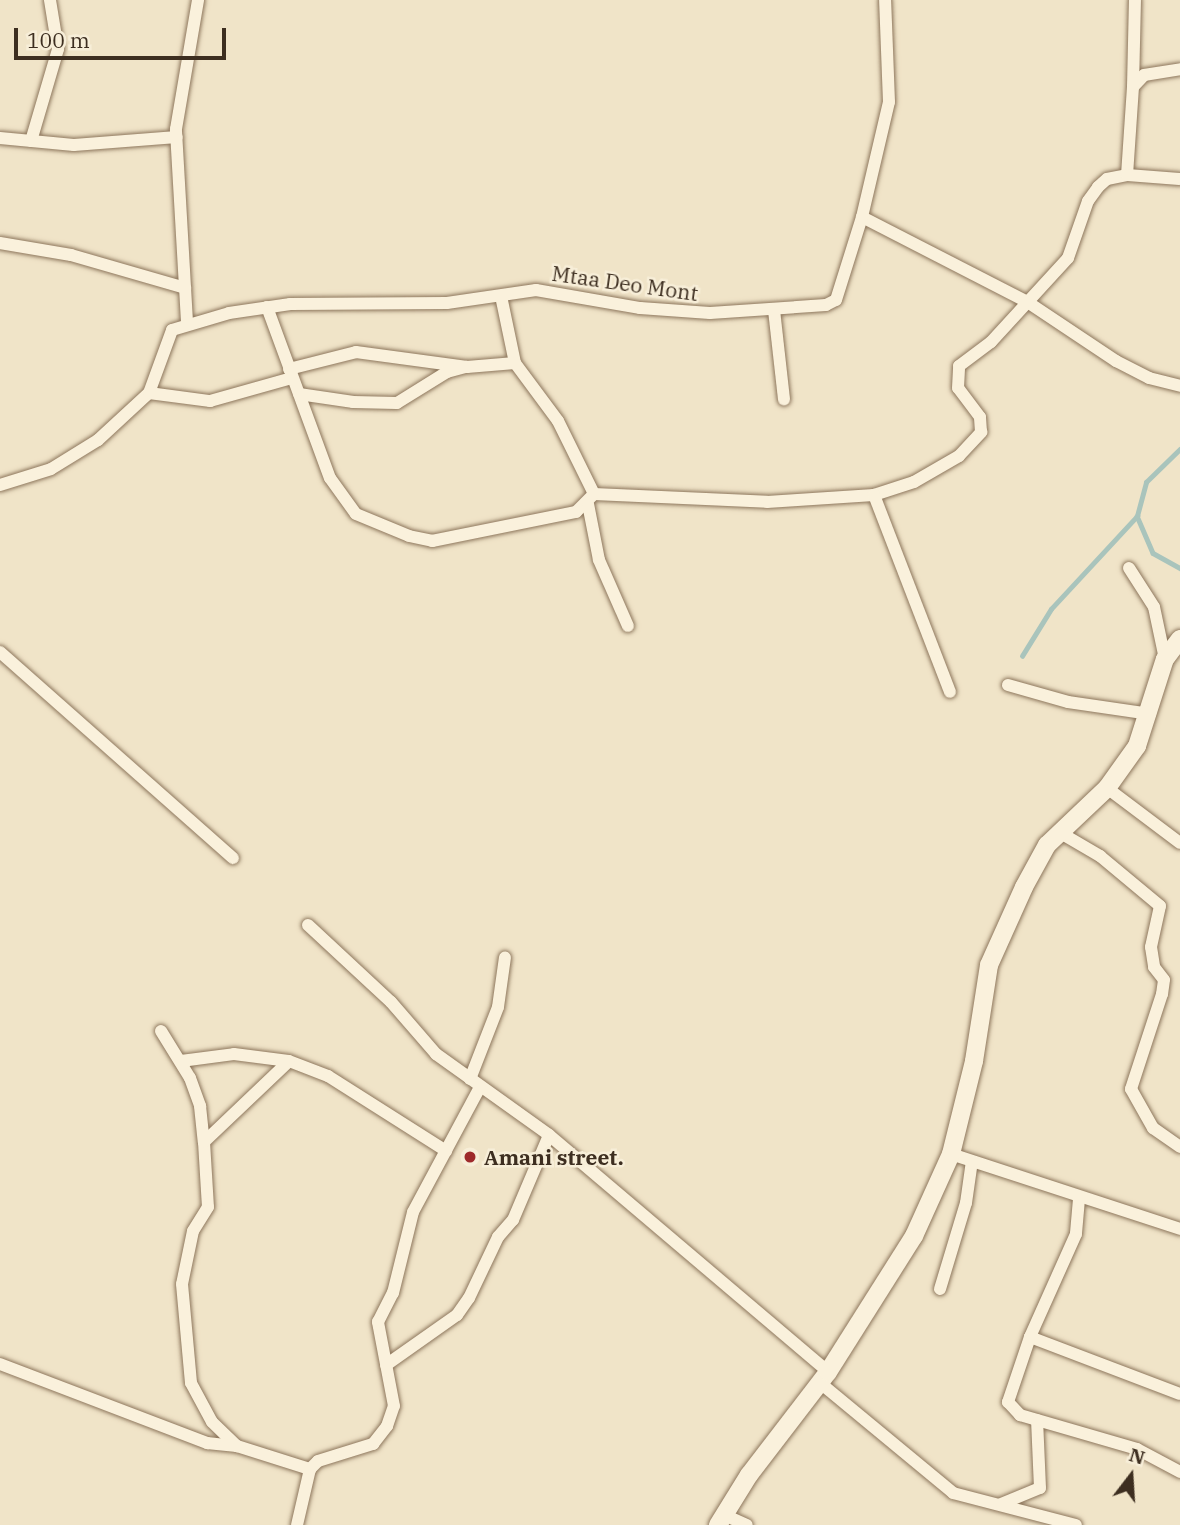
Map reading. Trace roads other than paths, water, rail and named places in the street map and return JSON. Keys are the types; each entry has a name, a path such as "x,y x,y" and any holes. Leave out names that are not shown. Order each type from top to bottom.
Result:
{"street":[{"path":"31,141 58,49 50,0"},
{"path":"0,485 51,469 98,440 149,393 166,339 172,330 187,322 177,137 180,91 198,0"},
{"name":"Mtaa Deo Mont","path":"187,322 267,307 394,301 447,303 536,290 640,308 710,313 774,310 836,300 862,217 889,102 886,0"},
{"path":"1127,175 1135,0"},
{"path":"1133,87 1144,75 1180,69"},
{"path":"0,138 74,145 177,137"},
{"path":"267,307 330,478 356,514 372,523 432,541 576,512 591,499 767,502 873,495 914,482 959,456 981,432 980,417 958,388 958,366 1029,303 1068,258 1088,201 1098,187 1107,179 1127,175 1180,179"},
{"path":"862,217 1029,303 1116,362 1149,378 1180,386"},
{"path":"0,243 71,255 185,288"},
{"path":"501,296 515,363 558,421 591,499 599,560 628,626"},
{"path":"774,310 784,399"},
{"path":"149,393 210,401 356,352 467,367"},
{"path":"299,394 353,402 397,402 447,372 467,367 515,363"},
{"path":"873,495 950,692"},
{"path":"1129,568 1154,607 1165,659"},
{"path":"747,1525 720,1520 824,1377 914,1236 951,1154 974,1061 989,965 1024,887 1059,832 1107,788 1137,746 1150,714 1165,659 1180,639"},
{"path":"0,652 233,858"},
{"path":"1008,685 1081,705 1150,714"},
{"path":"1107,788 1180,842"},
{"path":"1059,832 1100,856 1160,906 1151,947 1154,967 1164,981 1162,994 1131,1089 1153,1128 1180,1147"},
{"path":"308,925 391,1002 436,1054 549,1135 824,1377 939,1484 971,1499 1076,1525"},
{"path":"298,1525 310,1469 318,1461 381,1439 394,1406 378,1322 393,1293 413,1212 446,1151 475,1083 498,1007 505,957"},
{"path":"161,1031 181,1061 200,1106 204,1142 208,1207 192,1231 182,1284 186,1358 191,1384 212,1422 237,1446"},
{"path":"181,1061 233,1054 289,1061 328,1076 446,1151"},
{"path":"204,1142 289,1061"},
{"path":"386,1365 457,1315 469,1298 498,1237 513,1220 549,1135"},
{"path":"951,1154 1079,1199 1180,1229"},
{"path":"940,1289 966,1203 972,1161"},
{"path":"1079,1199 1076,1234 1030,1337 1008,1402 1020,1415 1137,1448 1180,1472"},
{"path":"1030,1337 1180,1394"},
{"path":"0,1364 207,1443 237,1446 310,1469"},
{"path":"999,1505 1040,1488 1037,1420"}],"waterway":[{"path":"1022,656 1051,609 1137,516 1146,482 1180,449"},
{"path":"1137,516 1153,553 1180,568"}],"place":[{"name":"Amani street.","path":"470,1157"}]}
